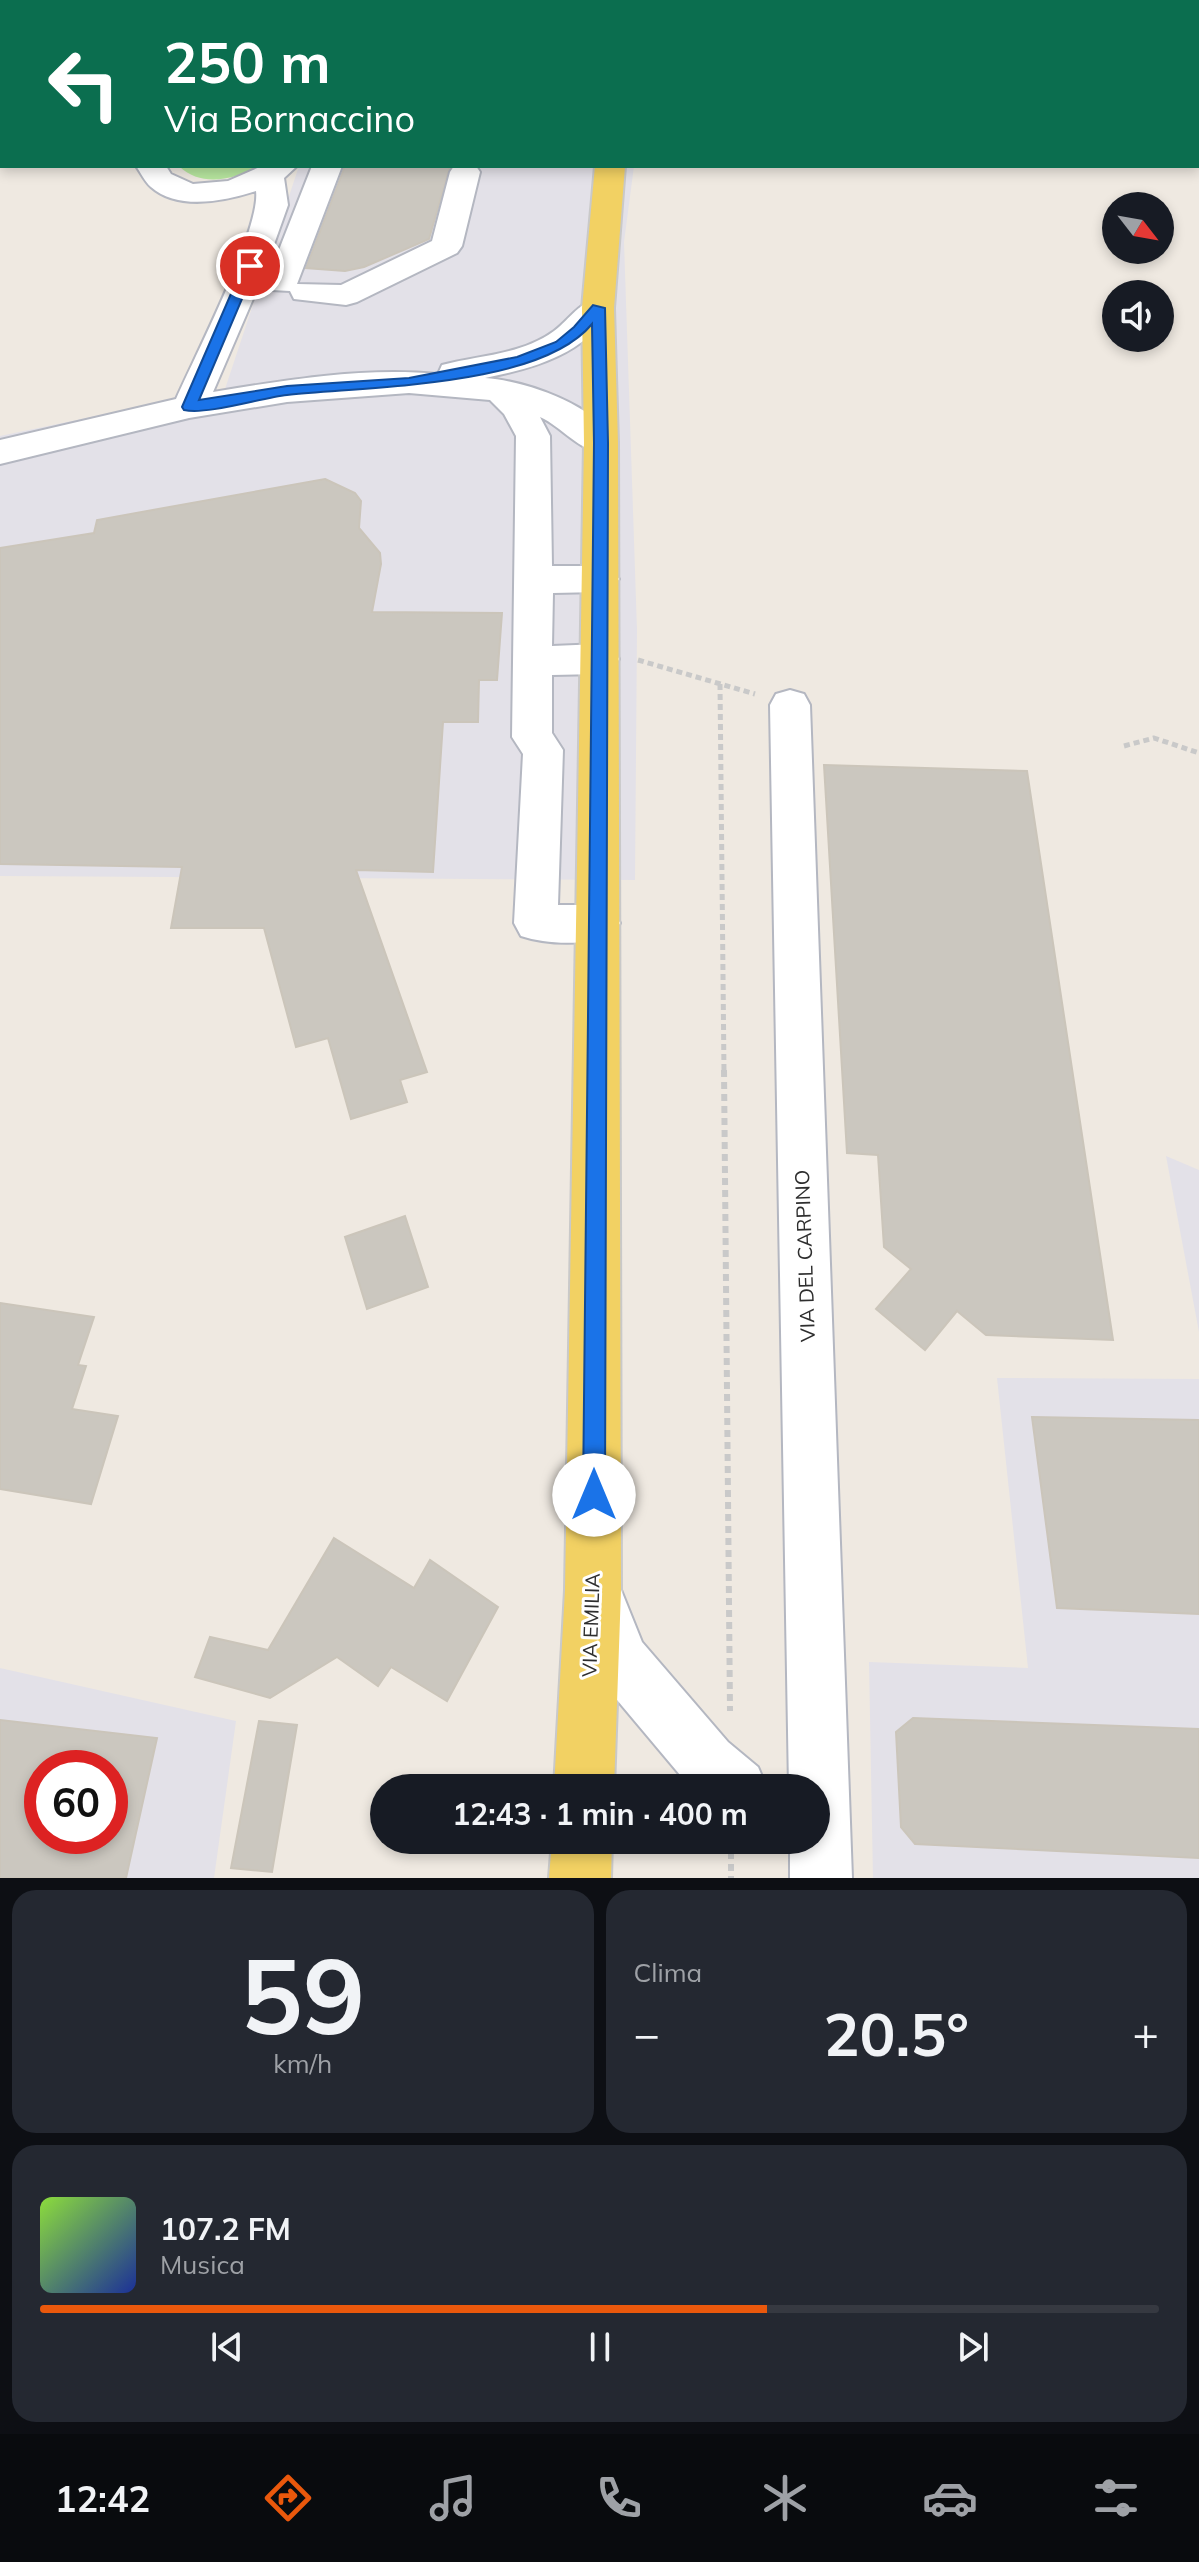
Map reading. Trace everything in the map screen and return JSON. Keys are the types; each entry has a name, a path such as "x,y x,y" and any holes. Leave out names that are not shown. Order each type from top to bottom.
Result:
{"main road":[{"name":"VIA EMILIA","path":"585,1774 593,1590 598,923 616,658 600,579 598,308 610,168"},
{"path":"580,1878 581,1854"}],"street":[{"path":"152,168 154,173 173,186 194,192 236,190 276,172 273,205 246,278 189,407"},
{"path":"326,168 308,215 294,288 346,295 446,246 465,172"},
{"path":"270,212 308,215"},
{"path":"0,452 189,407 287,391 409,382 544,354 579,330 598,308"},
{"path":"409,382 500,390 528,398 566,415 601,443"},
{"path":"500,390 518,408 533,436 532,737 543,750 536,923 598,923"},
{"path":"534,580 600,579"},
{"path":"533,661 616,658"},
{"name":"VIA DEL CARPINO","path":"790,705 817,1774"},
{"path":"593,1590 622,1662 714,1774"},
{"name":"VIA DEL CARPINO","path":"820,1854 821,1878"}],"path":[{"path":"616,658 790,705"},
{"path":"720,684 733,1774"},
{"path":"1124,746 1154,738 1199,753"},
{"path":"731,1878 732,1854"}],"shaded area":[{"path":"298,168 634,168 624,242 637,630 635,880 0,876 0,436 225,389"},
{"path":"1166,1156 1199,1170 1199,1332"},
{"path":"997,1378 1199,1379 1199,1878 873,1878 869,1662 1028,1668"},
{"path":"0,1668 236,1721 214,1878 0,1878"}],"green space":[{"path":"182,168 257,168 220,179 188,173"}],"building":[{"path":"344,168 449,168 429,239 364,267 345,271 306,268"},
{"path":"325,479 355,493 361,501 359,528 380,553 381,564 372,612 502,613 497,680 479,680 478,722 443,722 433,872 356,870 427,1072 400,1080 407,1102 351,1119 328,1038 296,1047 264,928 171,928 182,867 0,864 0,548 94,533 97,520"},
{"path":"824,765 1027,771 1113,1340 986,1335 957,1311 925,1350 876,1309 911,1269 884,1247 878,1155 847,1153"},
{"path":"405,1216 428,1287 367,1309 345,1237"},
{"path":"0,1303 94,1317 78,1365 86,1366 72,1409 118,1416 91,1504 0,1489"},
{"path":"1032,1417 1199,1420 1199,1614 1057,1608"},
{"path":"334,1538 414,1588 430,1560 498,1607 447,1701 391,1667 378,1686 337,1657 270,1698 195,1677 210,1637 268,1650"},
{"path":"913,1718 1199,1729 1199,1858 915,1844 901,1827 896,1732"},
{"path":"0,1720 157,1738 126,1878 0,1878"},
{"path":"259,1721 297,1725 272,1872 231,1868"}],"route":[{"path":"250,266 189,407 287,391 409,382 520,361 561,345 598,308 601,443 594,1495"}]}
